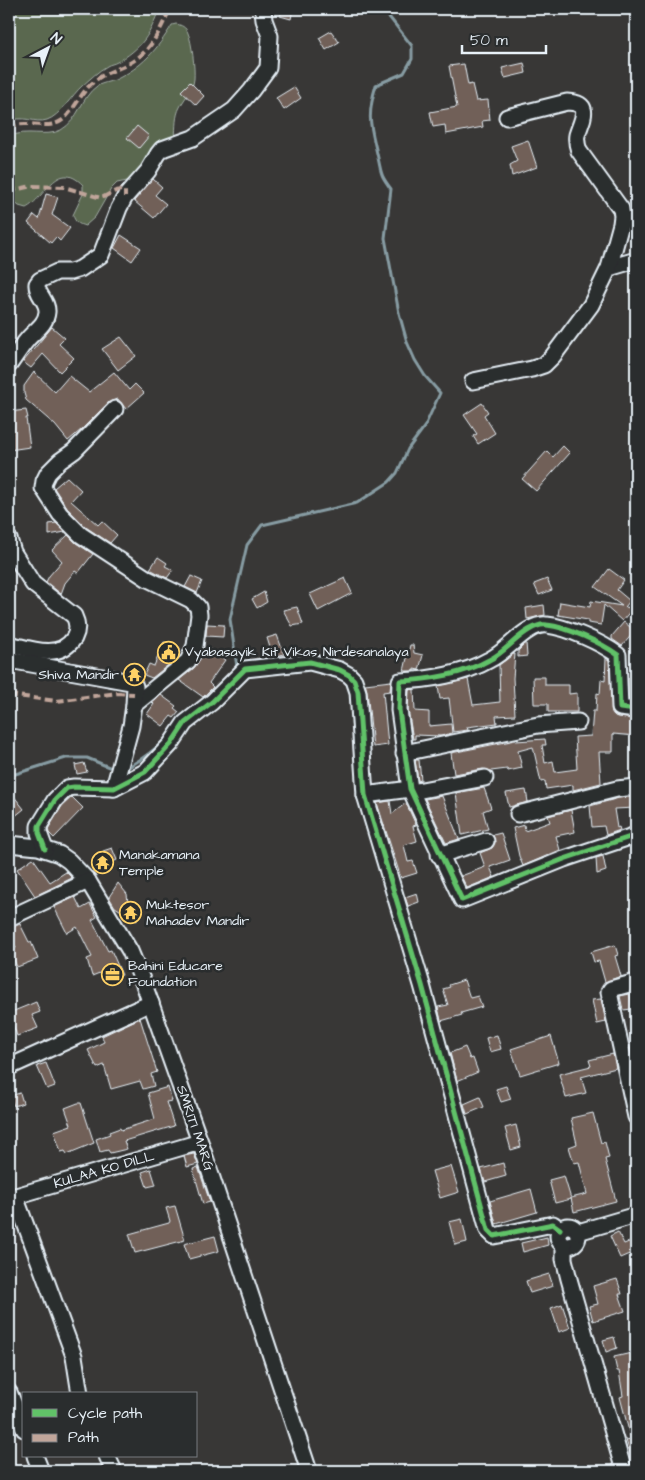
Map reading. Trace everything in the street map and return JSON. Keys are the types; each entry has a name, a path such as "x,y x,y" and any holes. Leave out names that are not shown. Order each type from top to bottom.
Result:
{"street":[{"path":"9,365 28,338 41,328 45,319 46,305 36,289 36,284 56,272 70,272 80,269 101,255 119,208 148,171 162,149 193,138 234,110 268,68 270,36 264,20 263,9"},
{"path":"473,381 532,370 544,365 553,356 592,305 609,268 622,216 617,202 579,151 576,144 584,117 584,111 580,105 575,102 567,102 507,117"},
{"path":"609,268 636,260"},
{"path":"115,409 74,451 48,473 43,488 60,514 81,535 148,579 191,600 198,607 196,646 188,661 134,705"},
{"path":"9,539 13,552 33,584 74,616 78,629 75,636 65,647 55,652 34,651 9,644"},
{"path":"636,710 620,708 618,654 607,647 545,624 529,630 491,660 469,670 400,681 399,710 411,791 462,900 564,859 636,835"},
{"path":"9,660 131,682 135,686 134,705 125,752 114,788"},
{"path":"44,849 39,826 55,800 67,788 114,788 145,772 171,744 185,723 212,702 245,669 310,662 340,670 349,675 356,686 365,795 422,985 488,1230 494,1236 553,1224 560,1229"},
{"path":"404,753 538,725 578,722"},
{"path":"365,795 411,791 485,778"},
{"path":"518,814 617,789 636,787"},
{"path":"439,854 486,841"},
{"name":"SMRITI MARG","path":"9,844 44,849 59,854 88,881 130,951 151,1003 200,1142 309,1471"},
{"path":"9,918 88,881"},
{"path":"636,982 611,989 609,992 636,1117"},
{"path":"9,1067 151,1003"},
{"name":"KULAA KO DILL","path":"12,1197 200,1142"},
{"path":"12,1197 74,1356 80,1392"},
{"path":"578,1232 636,1215"},
{"path":"560,1229 568,1225 574,1227 578,1232 576,1242 571,1246 564,1245"},
{"path":"560,1229 558,1238 564,1245 564,1259 569,1279 624,1471"},
{"path":"9,1392 22,1424"},
{"path":"36,1458 41,1471"},
{"path":"107,1458 114,1471"}],"green space":[{"path":"9,9 159,9 149,33 139,46 125,58 100,70 52,118 42,121 19,119 9,122"},
{"path":"176,24 185,28 189,37 194,62 193,83 178,110 175,137 137,179 117,183 111,189 95,217 85,226 77,222 73,215 83,194 83,185 74,178 66,176 59,178 26,208 19,206 9,198 9,137 22,133 55,132 67,126 87,96 97,86 125,75 141,63 161,42 172,25"}],"building":[{"path":"283,9 293,9 291,19 280,16"},
{"path":"331,31 339,42 326,50 319,38"},
{"path":"524,63 526,73 505,78 502,68"},
{"path":"464,64 468,85 472,84 476,101 488,100 490,120 482,121 483,127 446,134 445,125 433,127 430,112 457,107 449,66"},
{"path":"190,82 204,96 196,105 181,91"},
{"path":"294,87 301,98 284,110 276,98"},
{"path":"137,126 149,136 139,148 127,138"},
{"path":"528,140 537,167 512,176 510,165 517,161 511,146"},
{"path":"153,179 162,187 155,195 166,204 154,218 134,201"},
{"path":"46,194 58,197 52,215 70,228 60,241 56,237 51,243 28,223 34,215 39,219"},
{"path":"121,235 141,248 132,261 114,248"},
{"path":"52,327 65,338 59,344 74,358 60,372 43,354 31,368 23,362"},
{"path":"121,337 136,356 118,370 102,349"},
{"path":"34,372 55,392 69,376 89,392 114,372 129,390 135,384 144,393 126,409 118,399 109,402 68,441 55,425 26,400 24,386"},
{"path":"482,403 488,412 484,415 495,433 478,444 473,436 477,434 464,415"},
{"path":"26,410 30,447 9,450 9,435 12,434 9,412"},
{"path":"563,446 570,453 536,491 522,479 547,451 553,457"},
{"path":"67,477 81,490 71,501 98,525 102,521 117,535 110,543 87,528 67,508 54,488"},
{"path":"56,523 65,532 49,535 49,524"},
{"path":"68,535 76,543 93,554 78,573 75,571 65,583 61,594 46,582 62,561 52,550"},
{"path":"158,557 167,563 165,566 173,570 167,578 150,569"},
{"path":"609,569 624,580 617,590 630,601 625,607 633,608 622,621 604,605 601,625 588,623 588,620 558,615 560,602 590,607 591,601 622,606 595,587"},
{"path":"191,576 202,581 197,593 185,587"},
{"path":"345,578 352,593 318,611 310,594"},
{"path":"547,579 552,590 539,595 534,584"},
{"path":"264,592 267,602 257,608 252,599"},
{"path":"544,605 545,615 527,619 526,608"},
{"path":"297,607 303,624 292,626 283,610"},
{"path":"624,622 635,631 622,646 612,639 612,636"},
{"path":"207,624 224,625 223,637 206,636"},
{"path":"277,635 284,654 273,657 267,638"},
{"path":"164,642 180,648 177,658 152,678 144,675 149,664 154,666"},
{"path":"526,643 527,656 518,657 518,651"},
{"path":"410,645 413,645 414,653 423,655 419,670 404,671"},
{"path":"208,648 225,660 209,683 213,687 203,697 179,680 194,668"},
{"path":"515,654 513,678 515,715 496,716 497,723 467,727 468,730 453,732 449,698 440,699 438,686 468,679 473,705 500,702 499,665"},
{"path":"606,658 609,660 612,712 618,717 636,719 636,736 613,734 613,752 599,752 601,783 573,790 573,785 546,789 545,781 541,782 533,747 518,751 522,768 508,771 507,769 491,771 483,769 454,774 451,753 516,740 545,739 546,745 542,745 545,763 553,761 555,772 577,769 575,737 591,736 597,693 600,694 601,680 605,681"},
{"path":"533,677 545,677 545,685 569,685 569,694 577,693 577,712 548,712 548,704 534,704"},
{"path":"628,678 635,679 632,700 629,699"},
{"path":"391,681 390,691 383,692 388,745 373,747 365,684"},
{"path":"414,689 415,711 429,712 429,726 451,724 452,733 441,736 415,735 415,739 413,739 408,710 409,690"},
{"path":"161,695 176,706 174,708 179,712 174,718 171,716 163,726 147,714 154,704 152,702"},
{"path":"415,760 419,760 421,780 418,781"},
{"path":"84,763 87,772 77,774 75,765"},
{"path":"484,788 491,808 483,811 488,829 462,835 456,793"},
{"path":"9,790 24,809 14,817 9,811"},
{"path":"526,790 528,802 509,807 506,793"},
{"path":"442,796 459,839 446,843 425,799"},
{"path":"636,796 636,808 614,809 617,828 619,827 620,830 606,835 604,826 592,827 590,806 619,798"},
{"path":"72,797 83,808 54,838 48,829 62,806"},
{"path":"390,801 392,814 406,803 416,825 413,826 417,841 404,845 408,862 413,861 417,873 401,878 377,803"},
{"path":"571,810 575,832 556,836 560,850 523,866 513,828 524,825 525,831 550,822 548,816"},
{"path":"501,833 510,860 490,867 494,877 467,888 461,876 485,867 480,853 492,848 495,843 493,835"},
{"path":"112,848 117,860 109,864 103,851"},
{"path":"603,856 606,871 597,874 596,858"},
{"path":"33,858 50,882 66,872 72,878 35,896 17,869"},
{"path":"118,883 127,894 128,903 137,921 115,907 109,897"},
{"path":"417,893 419,902 408,906 405,897"},
{"path":"75,897 81,909 90,904 97,917 92,920 108,951 111,950 122,975 106,981 102,972 92,976 87,959 92,957 77,927 67,933 54,907"},
{"path":"20,924 29,942 31,942 38,959 17,967 10,950 16,948 9,934 9,929"},
{"path":"615,945 618,955 615,956 621,976 605,982 599,961 594,962 591,952"},
{"path":"464,980 470,998 478,996 482,1007 441,1021 438,1007 448,1005 443,989"},
{"path":"630,994 632,1009 623,1010 620,996"},
{"path":"601,999 606,1022 597,1024 592,1000"},
{"path":"36,1002 40,1012 32,1015 38,1028 17,1036 9,1013"},
{"path":"140,1018 157,1072 151,1074 154,1086 143,1089 140,1081 111,1089 104,1065 97,1068 88,1050 104,1042 102,1036"},
{"path":"497,1035 501,1049 490,1052 486,1038"},
{"path":"551,1036 559,1063 520,1075 511,1049"},
{"path":"465,1047 470,1059 473,1058 478,1072 457,1081 450,1053"},
{"path":"613,1054 616,1068 581,1077 586,1093 566,1098 559,1074 591,1066 589,1060"},
{"path":"46,1063 55,1086 47,1089 37,1066"},
{"path":"506,1086 511,1099 501,1102 496,1089"},
{"path":"168,1087 172,1101 166,1102 174,1126 124,1141 127,1149 110,1153 108,1150 100,1152 96,1139 120,1128 121,1130 155,1119 148,1093"},
{"path":"20,1093 23,1103 14,1106 10,1096"},
{"path":"480,1097 484,1107 467,1114 464,1104"},
{"path":"81,1103 94,1143 67,1154 65,1151 61,1152 54,1131 71,1125 65,1108"},
{"path":"593,1113 601,1143 605,1142 609,1158 605,1159 616,1201 574,1212 571,1198 587,1194 579,1162 574,1163 569,1147 577,1144 571,1118"},
{"path":"516,1125 521,1147 511,1150 505,1128"},
{"path":"194,1154 198,1164 187,1167 184,1156"},
{"path":"503,1163 506,1176 485,1182 481,1169"},
{"path":"451,1166 459,1192 440,1198 432,1171"},
{"path":"198,1167 210,1202 203,1204 193,1169"},
{"path":"151,1169 156,1185 147,1187 142,1172"},
{"path":"564,1176 571,1199 555,1203 549,1180"},
{"path":"531,1189 537,1212 496,1224 490,1201"},
{"path":"175,1206 185,1240 135,1253 129,1234 169,1223 166,1208"},
{"path":"462,1219 467,1242 455,1245 449,1222"},
{"path":"618,1232 624,1244 636,1239 636,1251 620,1258 610,1236"},
{"path":"215,1236 219,1251 189,1259 184,1244"},
{"path":"547,1237 548,1245 523,1252 521,1243"},
{"path":"549,1274 553,1286 530,1293 526,1281"},
{"path":"617,1279 622,1294 619,1294 625,1311 593,1321 589,1306 598,1304 593,1286"},
{"path":"562,1304 570,1328 559,1332 551,1308"},
{"path":"614,1337 617,1348 606,1352 603,1340"},
{"path":"636,1352 636,1465 634,1466 626,1440 631,1439 620,1397 623,1396 619,1371 617,1371 614,1357"}],"waterway":[{"path":"235,669 237,667 230,619 247,545 262,525 357,503 389,482 397,473 408,449 425,426 440,393 425,376 407,342 399,313 385,238 391,189 381,171 372,130 371,106 376,85 404,73 412,59 412,46 390,18 379,9"},
{"path":"127,768 158,746 181,717"},
{"path":"9,776 66,758 87,758 109,767"}],"marked path":[{"path":"9,128 21,124 49,125 61,121 90,85 107,73 135,60 148,48 170,9"},
{"path":"9,191 32,186 64,187 101,198 122,190 125,191 125,197"},
{"path":"9,695 56,701 118,693 134,694"}],"cycle path":[{"path":"636,710 620,708 618,655 584,636 547,625 529,630 505,650 469,669 434,678 400,681 399,710 410,789 462,900 564,859 636,835"},
{"path":"45,849 39,833 39,826 55,800 67,788 114,788 145,772 171,744 185,723 212,702 245,669 310,662 340,670 349,675 354,680 358,692 365,795 422,985 488,1230 494,1236 553,1224 560,1229"}],"place":[{"name":"Vyabasayik Kit Vikas Nirdesanalaya","path":"169,652"},
{"name":"Shiva Mandir","path":"135,675"},
{"name":"Manakamana Temple","path":"103,863"},
{"name":"Muktesor Mahadev Mandir","path":"130,913"},
{"name":"Bahini Educare Foundation","path":"112,974"}]}
